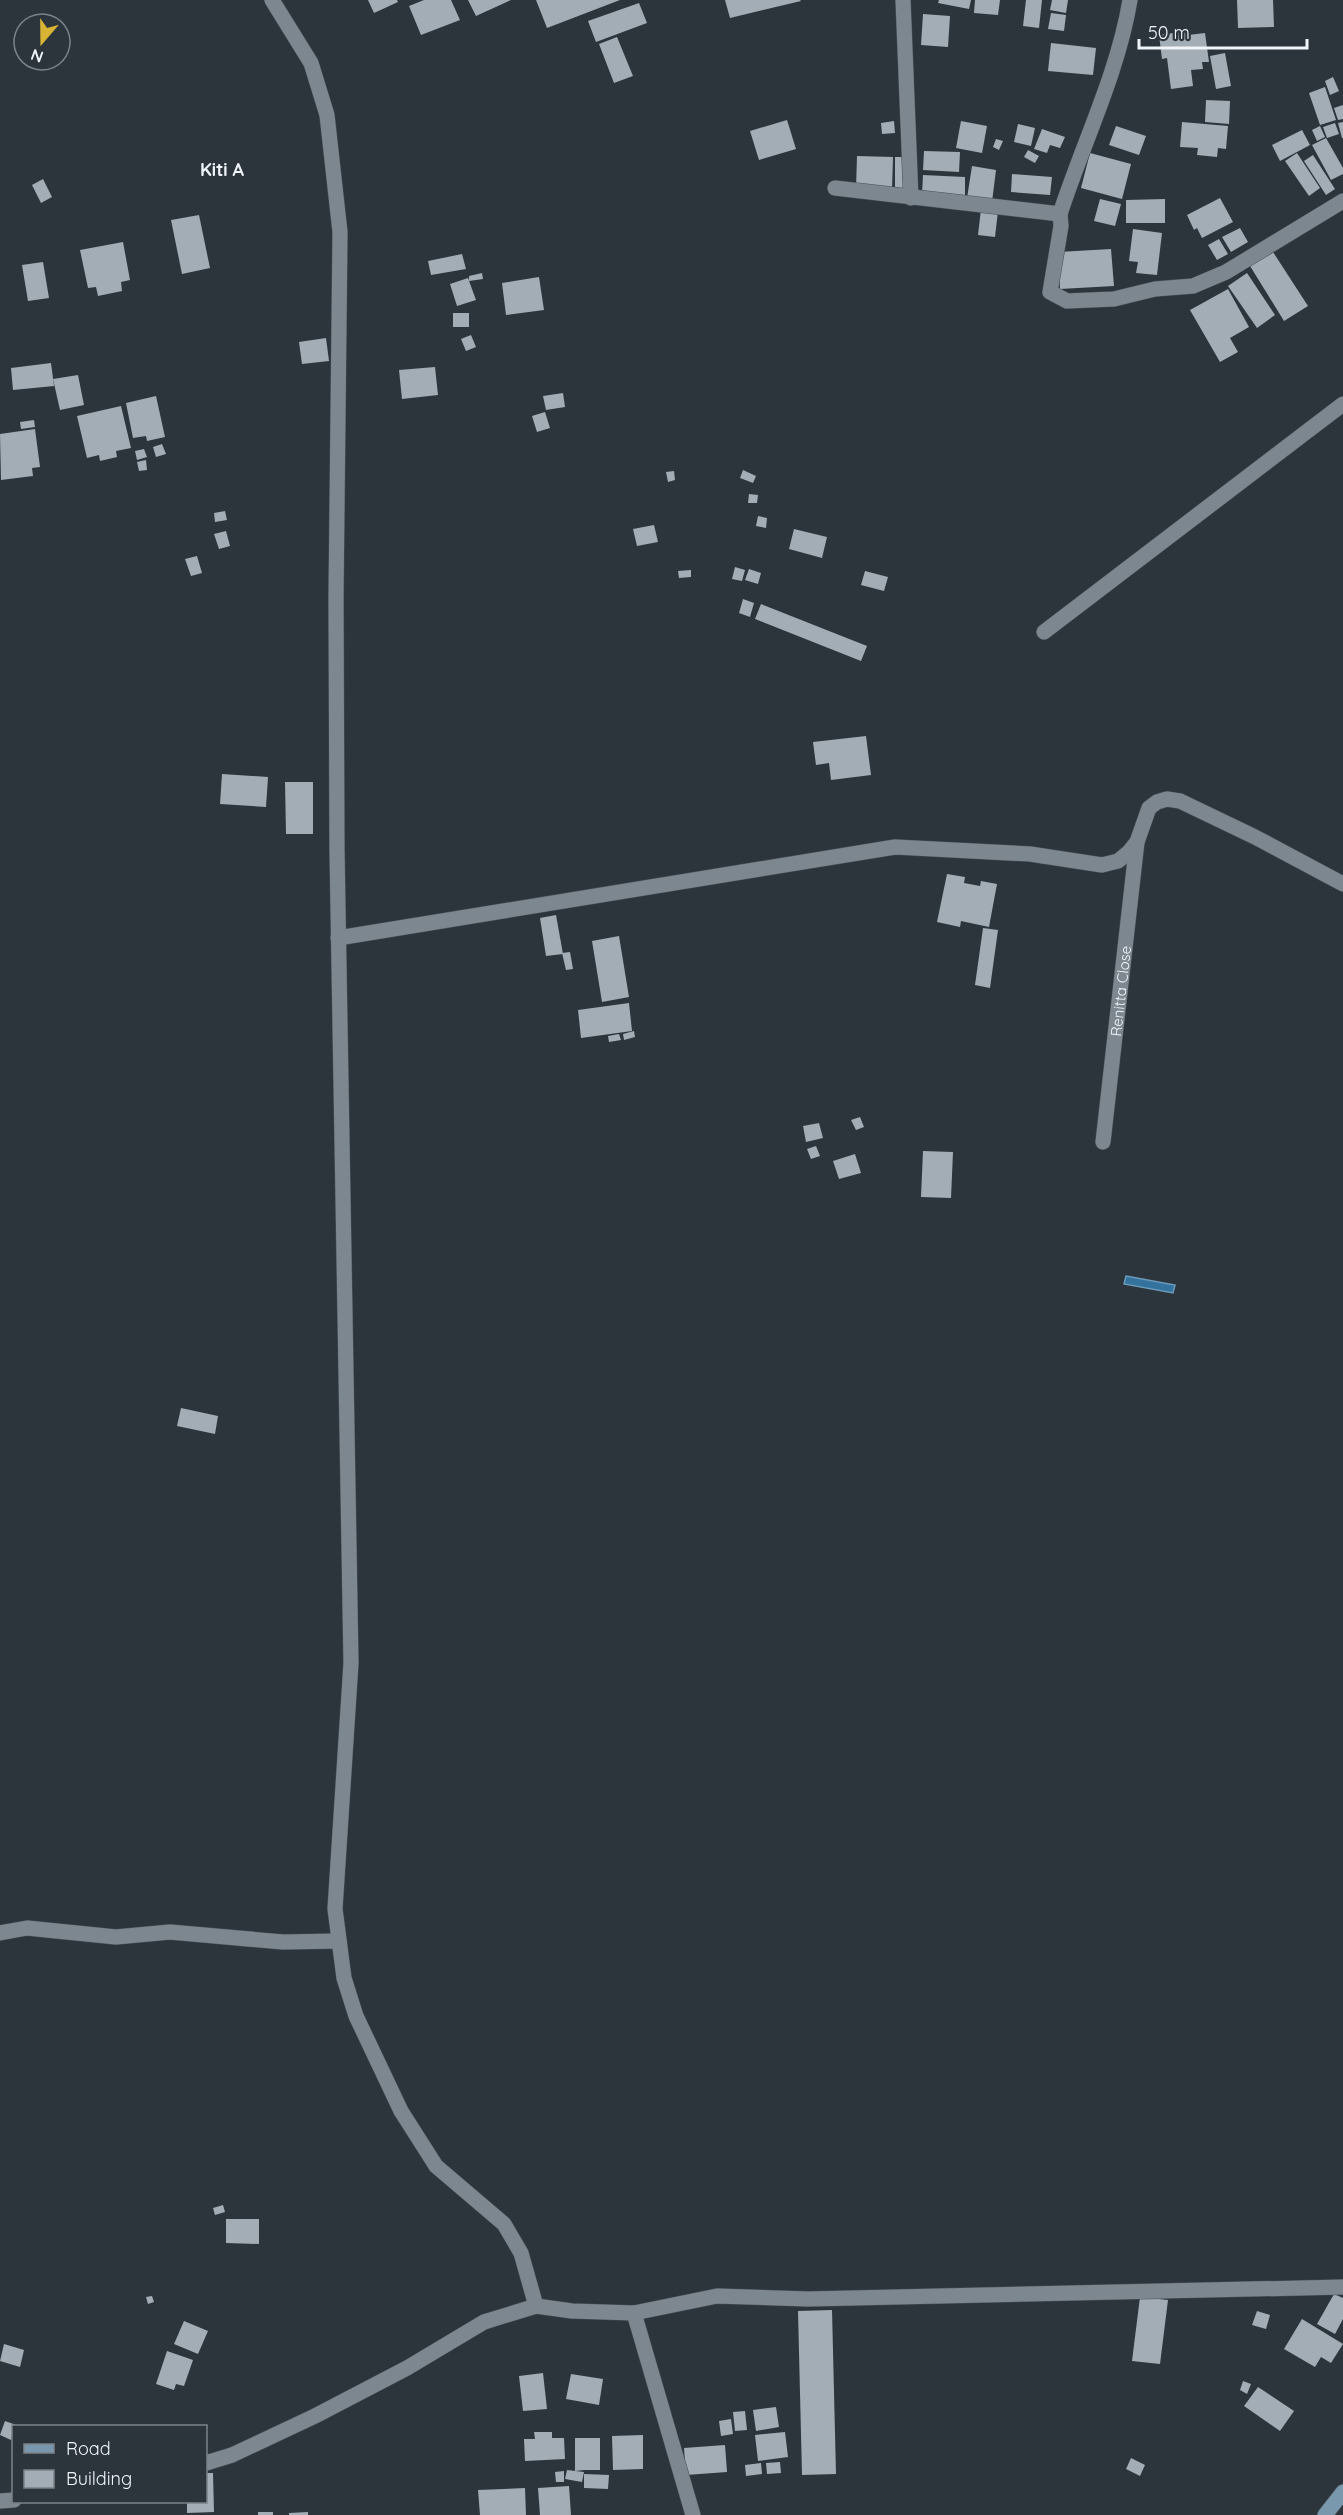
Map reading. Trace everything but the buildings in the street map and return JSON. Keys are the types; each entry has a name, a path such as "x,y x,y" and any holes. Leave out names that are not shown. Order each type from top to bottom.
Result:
{"street":[{"path":"272,0 311,63 327,115 340,232 336,598 338,938 351,1663 335,1909 344,1978 356,2016 401,2111 436,2166 504,2224 521,2253 536,2306"},
{"path":"903,0 911,198"},
{"path":"1130,0 1115,61 1060,214 1061,226 1050,292 1066,302 1114,299 1155,289 1193,286 1226,272 1343,201"},
{"path":"835,188 1060,214"},
{"path":"1044,632 1343,404"},
{"name":"Renitta Close","path":"1103,1142 1137,842 1149,807 1167,799 1180,801 1343,884"},
{"path":"338,938 896,847 1030,854 1102,865 1118,861 1137,842"},
{"path":"0,1933 27,1928 116,1937 170,1932 283,1942 339,1941"},
{"path":"207,2463 232,2455 315,2416 407,2368 484,2322 536,2306 572,2311 634,2313 717,2296 820,2299 1343,2287"},
{"path":"634,2313 693,2515"},
{"path":"1325,2515 1343,2492"}],"water":[{"path":"1126,1276 1175,1285 1173,1293 1124,1284"}],"district":[{"name":"Kiti A","path":"222,169"}]}
